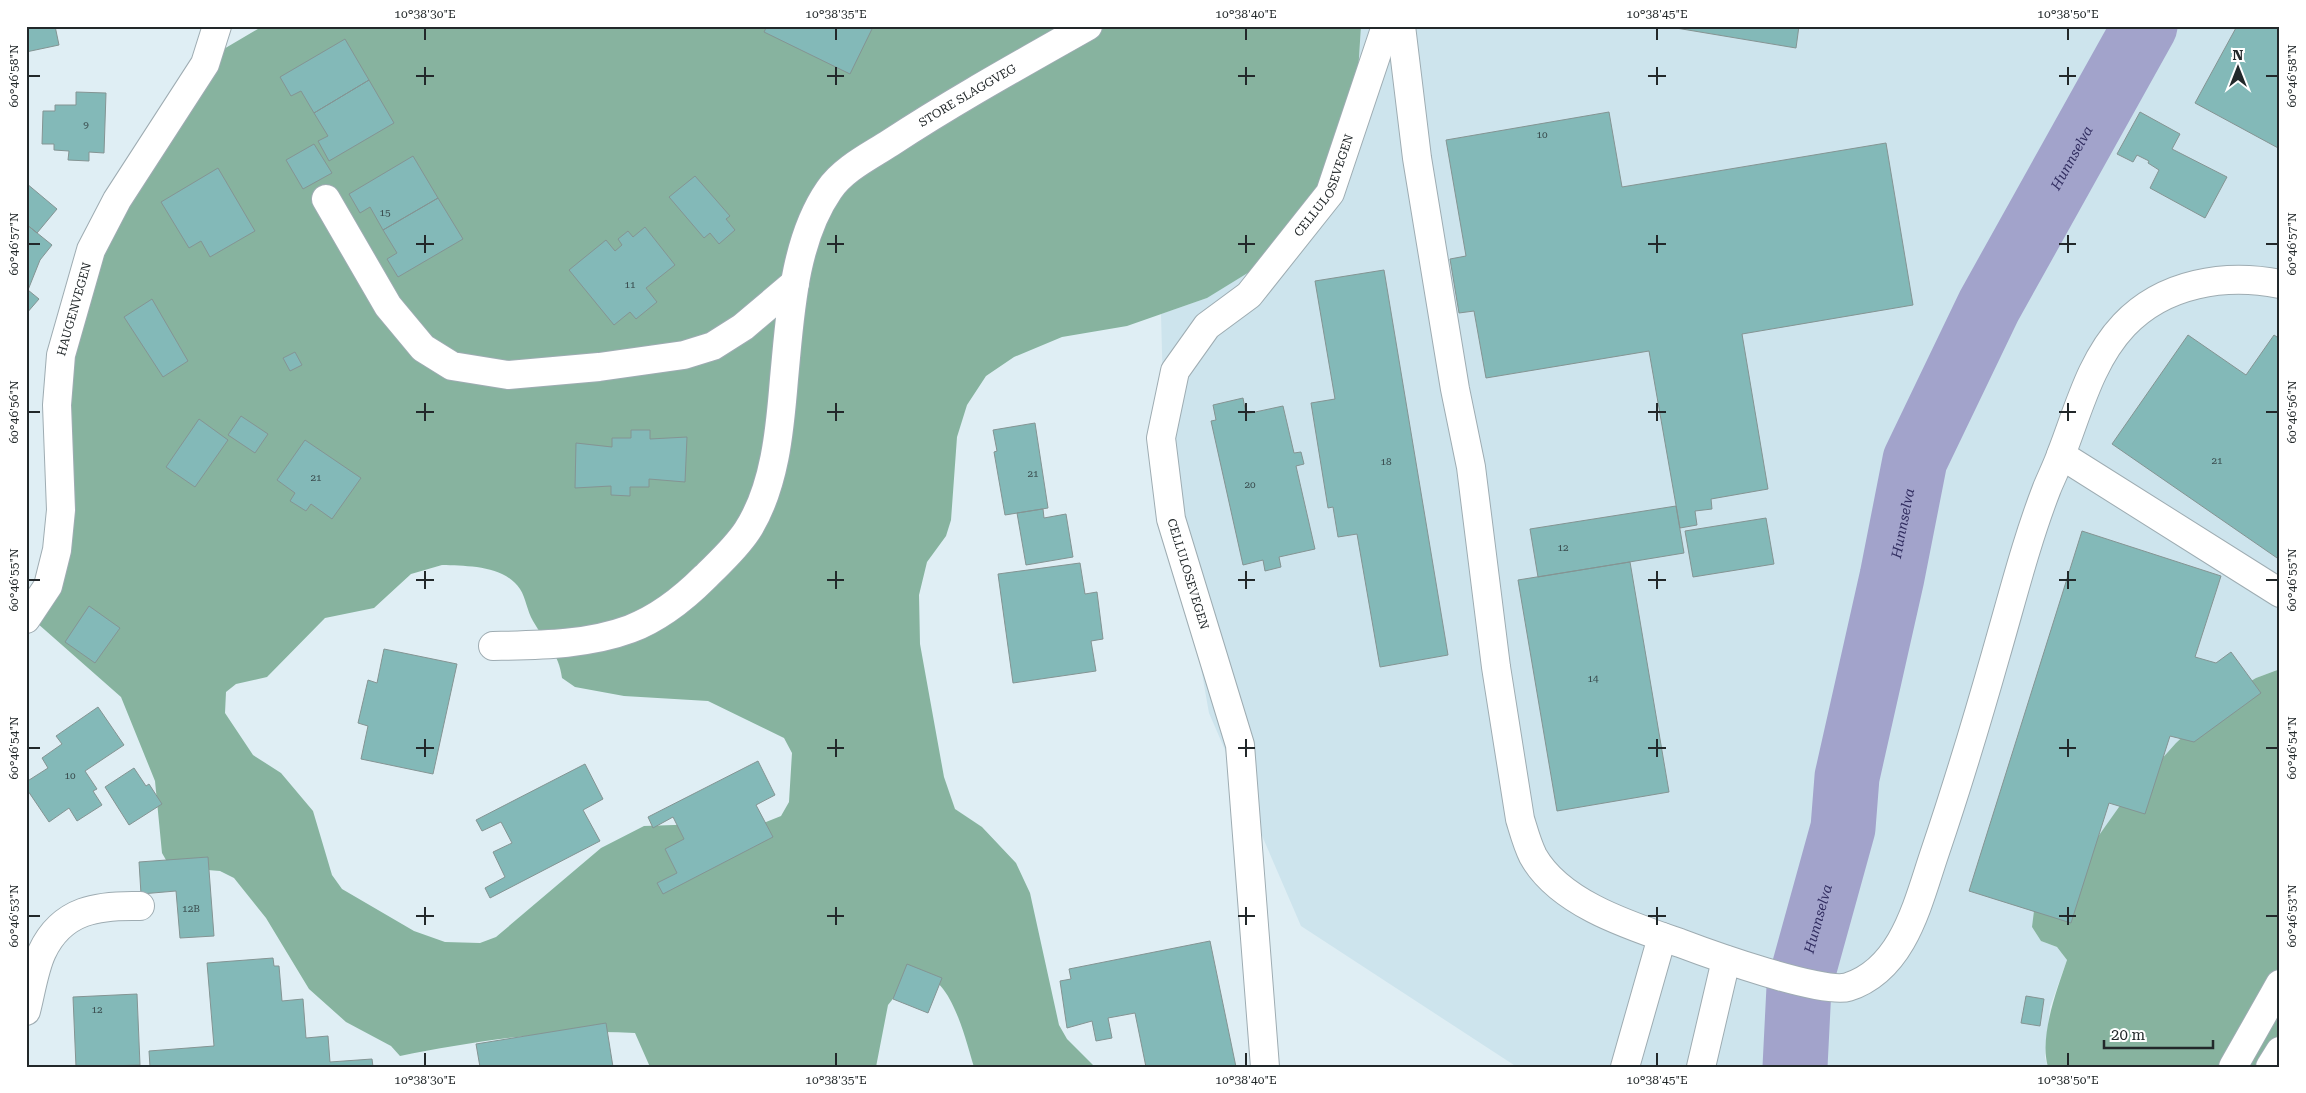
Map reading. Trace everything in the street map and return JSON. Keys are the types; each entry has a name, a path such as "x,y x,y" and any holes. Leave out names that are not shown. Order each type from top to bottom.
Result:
{"main road":[{"name":"HAUGENVEGEN","path":"26,619 48,586 58,550 61,510 57,405 61,356 91,250 118,200 205,64 217,26"},
{"name":"STORE SLAGGVEG","path":"493,646 583,641 631,629 673,606 734,548 748,531 758,511 772,470 782,406 795,283 809,233 820,205 830,188 850,169 919,124 1088,26"},
{"name":"CELLULOSEVEGEN","path":"1265,1067 1240,745 1170,519 1161,438 1175,371 1208,326 1250,295 1330,193 1386,26"},
{"path":"1401,26 1417,158 1456,389 1472,467 1496,667 1520,819 1534,858 1548,876 1570,894 1605,914 1726,960 1782,976 1839,989 1862,981 1878,971 1891,958 1911,921 1964,768 2019,571 2047,488 2092,374 2108,345 2124,325 2143,308 2172,293 2219,280 2257,279 2280,284"},
{"path":"326,200 388,306 423,348 452,366 508,375 599,367 684,356 713,346 728,337 795,283"},
{"path":"2061,455 2280,593"},
{"path":"26,1011 42,952 51,938 67,920 88,909 113,906 140,906"},
{"path":"1625,1067 1662,937"},
{"path":"1701,1067 1726,960"},
{"path":"2233,1067 2280,984"},
{"path":"2270,1067 2280,1051"}],"shaded area":[{"path":"1361,26 2280,26 2280,669 2256,678 2090,848 2032,927 2041,941 2057,947 2067,960 2050,1007 2045,1058 2048,1067 1517,1067 1301,926 1209,713 1165,464 1161,314 1207,298 1356,104"}],"green space":[{"path":"263,26 1361,26 1356,104 1344,153 1280,253 1207,298 1127,326 1062,337 1014,357 986,376 967,405 957,437 951,520 946,536 927,562 919,595 920,644 944,777 955,809 982,827 1016,863 1030,893 1059,1025 1067,1039 1095,1067 974,1067 957,1014 950,1000 943,988 934,980 924,977 908,980 888,1005 876,1067 650,1067 635,1033 606,1032 577,1032 517,1037 457,1045 400,1056 391,1046 346,1022 309,989 266,918 234,878 220,871 170,867 162,853 155,781 121,697 37,623 59,568 55,348 195,66","holes":["442,565 484,568 505,575 513,581 520,589 533,621 555,655 562,678 575,687 624,696 708,701 784,738 792,753 789,802 781,816 766,822 644,826 601,848 496,937 480,943 445,942 414,931 342,889 332,875 313,811 281,773 253,755 225,713 226,692 236,684 267,677 325,618 374,608 411,574"]},
{"path":"2280,669 2280,1067 2048,1067 2046,1055 2047,1027 2067,960 2057,947 2041,941 2032,927 2034,911 2090,848 2119,807 2176,743 2226,696 2256,678"}],"building":[{"path":"26,26 55,26 59,45 26,52"},
{"path":"767,26 867,26 872,29 850,74 764,32"},
{"path":"1664,26 1799,26 1796,48"},
{"path":"2237,26 2280,26 2280,149 2195,103"},
{"path":"345,39 369,80 314,113 301,91 291,96 280,77"},
{"path":"369,80 394,123 329,161 318,141 328,136 314,113"},
{"path":"76,92 106,93 104,153 89,152 89,161 68,160 69,151 54,150 54,144 42,144 43,111 55,111 55,105 76,105"},
{"path":"1609,112 1622,187 1886,143 1913,305 1742,334 1768,489 1711,499 1712,509 1695,511 1697,525 1680,528 1649,351 1486,378 1474,311 1459,313 1450,259 1466,256 1446,140"},
{"path":"2140,112 2180,134 2172,149 2227,177 2205,218 2150,188 2159,170 2148,163 2149,161 2137,155 2133,162 2117,154"},
{"path":"314,144 332,173 303,189 286,160"},
{"path":"413,156 438,198 383,230 370,207 360,213 349,194"},
{"path":"218,168 255,231 210,257 201,241 189,248 161,202"},
{"path":"695,176 730,216 726,219 735,230 719,244 710,233 704,238 669,197"},
{"path":"26,183 57,209 37,233 26,224"},
{"path":"438,198 463,239 398,277 387,259 397,253 383,230"},
{"path":"26,224 52,245 40,260 28,290 39,299 26,314"},
{"path":"645,227 675,265 646,288 657,302 636,319 630,312 614,325 569,270 606,240 615,251 622,245 618,239 628,231 633,237"},
{"path":"1384,270 1448,655 1380,667 1357,534 1338,537 1333,507 1328,508 1311,403 1335,399 1315,281"},
{"path":"152,299 188,361 163,377 124,317"},
{"path":"2188,335 2246,375 2274,335 2280,339 2280,560 2112,444"},
{"path":"295,352 302,365 290,371 283,358"},
{"path":"1243,398 1246,414 1283,406 1294,453 1301,452 1304,464 1296,466 1315,549 1279,557 1281,567 1265,571 1263,560 1243,565 1211,421 1216,420 1213,405"},
{"path":"241,416 268,434 255,453 228,435"},
{"path":"199,419 228,440 195,487 166,467"},
{"path":"1035,423 1048,508 1005,515 994,452 997,451 993,430"},
{"path":"631,430 650,430 650,439 687,437 685,482 649,479 649,487 630,487 630,496 611,495 611,486 575,488 576,443 612,447 612,438 631,438"},
{"path":"305,440 361,478 332,519 311,504 306,511 290,501 295,493 277,480"},
{"path":"1676,506 1684,553 1538,577 1530,529"},
{"path":"1043,509 1044,518 1066,514 1073,557 1026,565 1017,513"},
{"path":"1766,518 1774,564 1693,577 1685,531"},
{"path":"2082,531 2221,576 2195,657 2216,663 2231,652 2261,693 2194,742 2170,736 2145,814 2109,803 2071,923 1969,891"},
{"path":"1630,562 1669,792 1557,811 1518,580"},
{"path":"1080,563 1085,594 1097,592 1103,639 1091,641 1096,671 1013,683 998,574"},
{"path":"89,606 120,628 95,663 65,642"},
{"path":"384,649 457,664 433,774 361,759 368,726 358,723 368,680 377,683"},
{"path":"98,707 124,745 85,771 97,789 93,791 102,805 77,821 69,808 49,822 26,788 26,782 48,768 42,758 62,744 56,736"},
{"path":"758,761 775,795 756,805 773,837 663,894 657,883 677,873 665,849 684,839 673,817 653,828 648,817"},
{"path":"585,764 603,799 583,810 600,841 490,898 485,888 505,877 493,852 512,843 501,822 482,831 476,820"},
{"path":"134,768 146,786 149,784 162,804 129,825 105,787"},
{"path":"208,857 214,936 180,938 176,891 141,894 139,862"},
{"path":"1210,941 1236,1067 1146,1067 1135,1013 1108,1018 1112,1038 1096,1041 1092,1021 1067,1028 1060,981 1071,979 1069,969"},
{"path":"273,958 274,966 279,966 282,1001 303,999 306,1038 328,1036 330,1062 372,1059 373,1067 150,1067 149,1051 214,1046 207,963"},
{"path":"907,964 942,978 928,1013 893,999"},
{"path":"137,994 140,1065 76,1067 73,997"},
{"path":"2026,996 2044,999 2040,1026 2021,1023"},
{"path":"606,1023 613,1067 480,1067 476,1044"}],"waterway":[{"name":"Hunnselva","path":"1795,1067 1799,987 1843,828 1847,777 1892,577 1915,460 1989,306 2145,26"}]}
